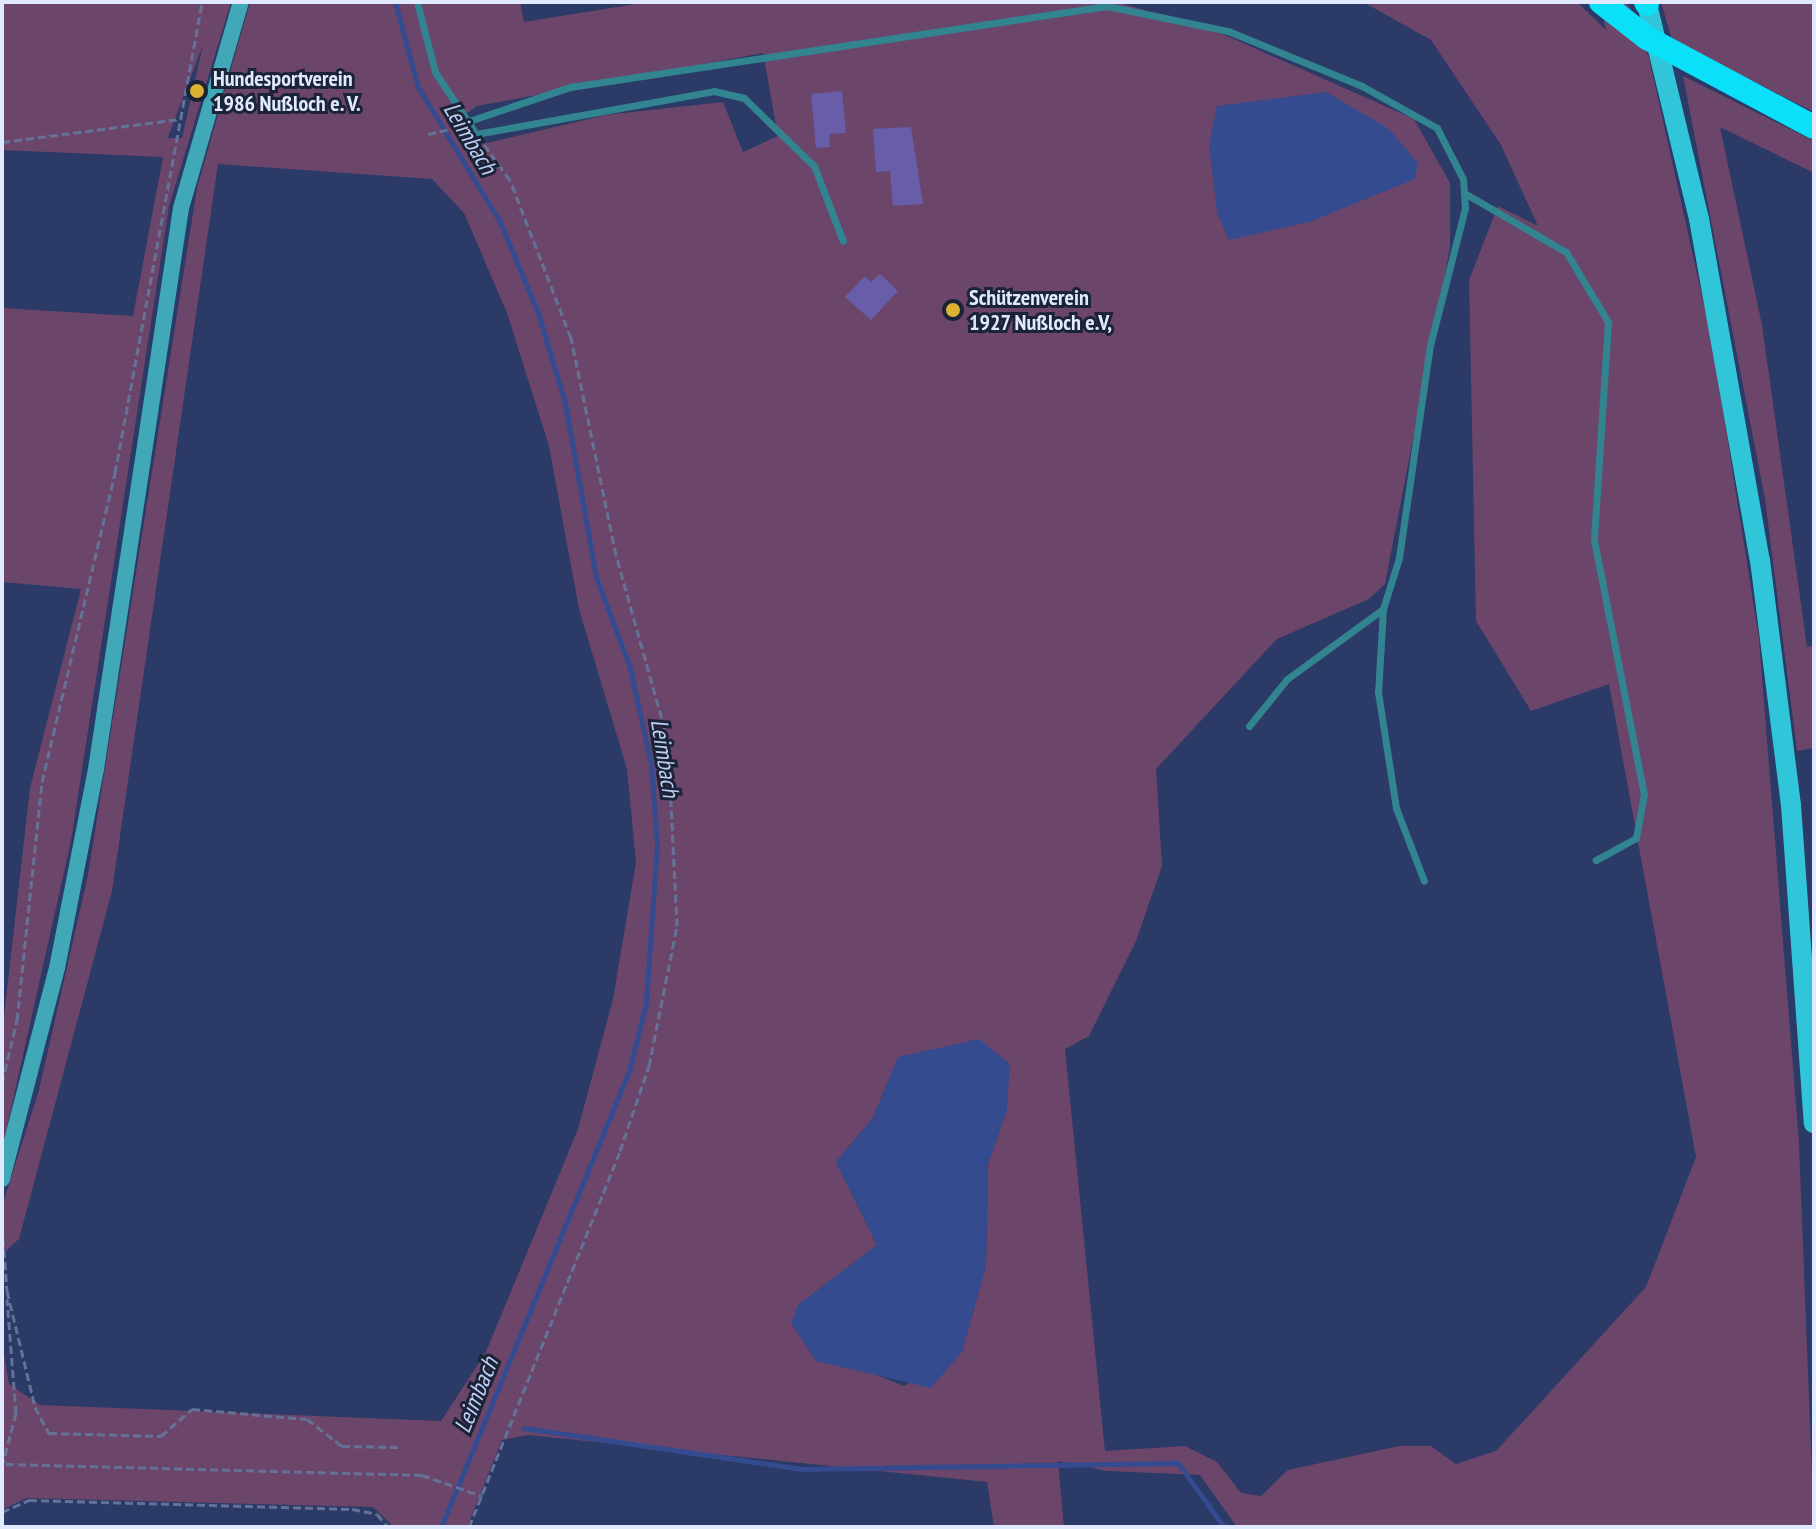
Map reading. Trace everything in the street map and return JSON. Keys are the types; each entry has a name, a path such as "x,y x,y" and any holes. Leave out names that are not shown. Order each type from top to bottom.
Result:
{"highway":[{"path":"1601,2 1723,82 1814,127"}],"main road":[{"path":"1647,3 1702,233 1760,560 1791,805 1814,1123"}],"street":[{"path":"2,1179 57,968 96,769 181,208 241,2"}],"lane":[{"path":"417,2 435,72 476,134 714,91 744,98 814,166 843,241"},
{"path":"466,122 570,87 1107,6 1228,31 1374,92 1437,128 1466,194 1383,609 1378,692 1384,760 1424,881"},
{"path":"1466,194 1560,246 1608,322 1594,540 1643,805 1636,838 1596,860"},
{"path":"1249,726 1287,679 1383,609"}],"path":[{"path":"2,1083 17,1020 42,782 115,473 202,2"},
{"path":"2,142 180,119"},
{"path":"428,134 453,128"},
{"path":"469,1527 620,1151 649,1066 677,926 668,741 616,555 571,338 510,180 476,134"},
{"path":"2,1226 16,1413 4,1465 442,1479 483,1497"},
{"path":"7,1291 35,1407 49,1433 161,1436 192,1409 307,1419 342,1446 399,1447"},
{"path":"2,1512 29,1500 352,1509 377,1514 388,1527"}],"shaded area":[{"path":"2,2 231,2 169,206 71,841 2,1149 2,1034 30,788 81,589 2,582 2,308 133,316 163,157 2,150","holes":["203,45 182,138 168,137"]},
{"path":"250,2 520,2 524,22 648,2 1117,2 1225,35 1414,119 1450,183 1450,248 1385,584 1369,599 1277,639 1156,769 1162,866 1136,941 1089,1036 1065,1049 1105,1451 1185,1446 1217,1462 1241,1493 1261,1496 1288,1470 1399,1446 1431,1446 1456,1464 1496,1451 1646,1287 1696,1157 1609,684 1531,711 1476,621 1469,280 1498,206 1538,226 1501,145 1431,40 1363,2 1577,2 1606,30 1600,2 1627,2 1649,58 1712,341 1759,639 1799,1143 1814,1527 1237,1527 1200,1475 1107,1471 1058,1461 1064,1527 994,1527 987,1482 528,1435 502,1440 467,1527 394,1527 373,1507 26,1498 2,1510 2,1341 9,1384 40,1405 441,1421 486,1352 578,1129 613,999 636,862 627,769 579,609 549,446 507,313 464,213 432,179 218,164 112,891 19,1239 3,1253 2,1290 2,1206 39,1090 88,875 197,188","holes":["763,53 778,136 743,152 723,102 606,115 474,146 456,121 477,106","898,1057 1007,1109 988,1164 986,1265 962,1352 904,1386 852,1365 798,1305 877,1245 836,1162 873,1118"]},
{"path":"1661,2 1814,2 1814,112 1672,40"},
{"path":"1683,76 1814,141 1814,173 1720,127 1762,325 1807,647 1814,645 1814,757 1813,748 1797,751 1765,499"}],"water":[{"path":"1326,92 1389,129 1418,163 1415,179 1309,222 1229,240 1217,212 1209,144 1217,106"},
{"path":"979,1039 1010,1064 1007,1109 988,1164 986,1265 962,1352 931,1388 816,1361 791,1323 798,1305 877,1245 836,1162 873,1118 898,1057"}],"building":[{"path":"842,91 846,133 829,134 830,147 816,148 811,94"},
{"path":"911,127 923,204 893,206 890,171 876,172 873,129"},
{"path":"880,274 898,291 871,320 845,297 865,276 871,282"}],"waterway":[{"name":"Leimbach","path":"395,2 418,87 500,222 538,313 565,403 596,577 630,668 651,764 657,845 646,1003 629,1071 441,1527"},
{"path":"524,1428 800,1469 1178,1463 1224,1527"}],"place":[{"name":"Hundesportverein 1986 Nußloch e. V.","path":"197,91"},
{"name":"Schützenverein 1927 Nußloch e.V,","path":"953,310"}]}
